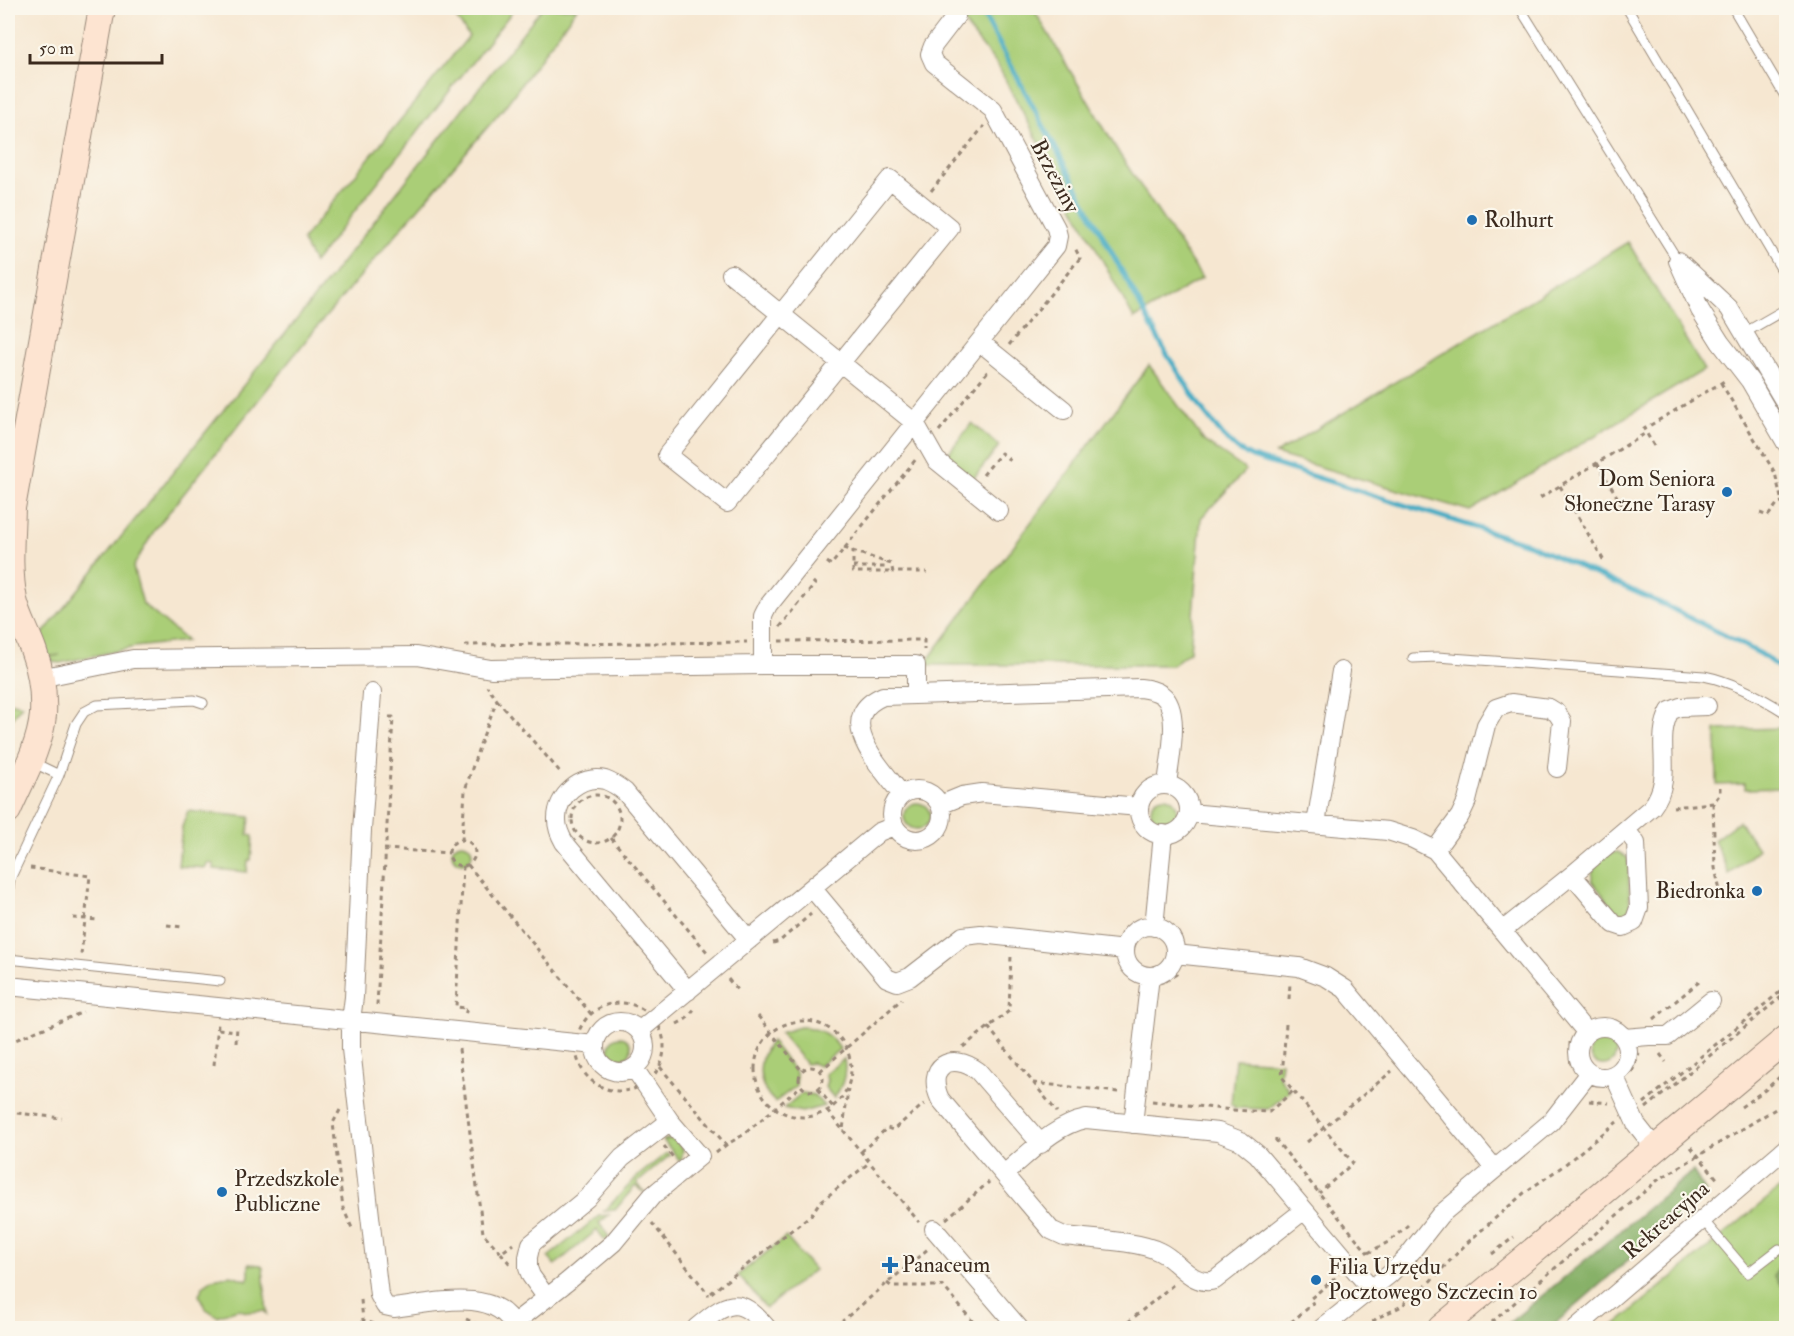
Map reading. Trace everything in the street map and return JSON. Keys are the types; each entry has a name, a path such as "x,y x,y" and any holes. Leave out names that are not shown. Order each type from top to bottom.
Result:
{"street":[{"path":"8,810 41,728 43,705 34,652 15,602 10,551 10,517 102,8"},
{"name":"Brzeziny","path":"763,665 763,616 768,606 1051,254 1058,236 1056,228 993,110 934,63 930,54 933,46 956,16"},
{"path":"890,179 921,204 950,228 727,503 667,455 890,179"},
{"path":"1678,261 1729,308 1786,404"},
{"path":"1678,261 1700,310 1720,342 1743,372 1786,443"},
{"path":"731,274 915,423 936,460 999,511"},
{"path":"980,342 1064,410"},
{"path":"40,678 133,659 416,656 491,669 916,665 916,696"},
{"path":"1316,824 1341,671"},
{"path":"902,795 870,752 859,730 862,712 871,702 884,696 1140,688 1154,690 1164,696 1173,714 1167,785"},
{"path":"372,693 351,1016 351,1049 379,1295 385,1306 394,1308 477,1300 491,1304 505,1313 514,1326 613,1243 652,1196 700,1156 640,1090 634,1068"},
{"path":"1435,850 1460,816 1467,801 1486,725 1496,708 1511,703 1549,708 1557,713 1562,722 1557,768"},
{"path":"1502,931 1626,830 1656,801 1664,777 1665,720 1670,711 1680,707 1707,706"},
{"path":"688,991 564,842 558,830 556,818 561,800 568,791 589,780 602,779 615,784 625,792 749,940"},
{"path":"1167,785 1181,791 1186,797 1189,813 1187,820 1177,831 1155,833 1143,823 1139,807 1146,793 1152,788 1167,785"},
{"path":"910,791 927,792 935,797 940,805 942,812 939,827 927,838 905,837 894,826 892,812 897,800 910,791"},
{"path":"940,805 962,796 982,793 1139,807"},
{"path":"1189,813 1388,831 1413,839 1435,850 1587,1033"},
{"path":"639,1031 879,832 894,826"},
{"path":"1572,875 1614,924 1623,927 1634,922 1639,908 1636,843 1626,830"},
{"path":"1154,927 1162,834"},
{"path":"812,888 887,978 897,982 910,977 963,936 981,934 1125,950"},
{"path":"1155,981 1135,971 1126,958 1125,950 1132,935 1138,930 1154,927 1168,933 1179,962"},
{"path":"1133,1124 1155,981 1173,961 1299,967 1326,977 1345,989 1495,1169"},
{"path":"8,986 351,1016 459,1032 595,1045"},
{"path":"1624,1038 1668,1036 1711,1001"},
{"path":"625,1023 639,1031 645,1044 645,1051 634,1068 621,1072 608,1069 598,1059 595,1045 602,1030 609,1025 625,1023"},
{"path":"1623,1076 1604,1077 1589,1073 1578,1054 1579,1046 1587,1033 1607,1028 1613,1029 1624,1038 1628,1052 1623,1076 1636,1124 1655,1148"},
{"path":"1441,1329 1786,1039"},
{"path":"1041,1144 978,1071 961,1061 951,1061 938,1071 935,1089 940,1099 1051,1230 1064,1236 1148,1247 1166,1255 1199,1281 1208,1282 1215,1280 1304,1211"},
{"path":"1322,1329 1390,1274 1407,1257 1440,1215 1551,1122 1589,1073"},
{"path":"1003,1173 1058,1129 1071,1122 1086,1119 1218,1132 1241,1141 1257,1154 1371,1289"},
{"path":"547,1298 528,1268 531,1244 587,1198 622,1158 670,1121"},
{"name":"Rekreacyjna","path":"1576,1329 1786,1148"},
{"path":"937,1236 1019,1329"},
{"path":"696,1329 715,1301 744,1308 756,1316 767,1329"}],"lane":[{"path":"1520,8 1678,261"},
{"path":"1627,8 1786,277"},
{"path":"1733,8 1786,98"},
{"path":"1744,333 1786,309"},
{"path":"1413,658 1437,657 1704,676 1752,692 1786,713"},
{"path":"8,895 10,879 59,775 76,724 84,712 97,705 194,700 203,703"},
{"path":"29,761 59,775"},
{"path":"8,971 8,959 220,981"},
{"path":"1703,1220 1748,1273 1779,1248"}],"path":[{"path":"921,204 988,120"},
{"path":"825,560 831,565 1080,258 1070,240 1058,236"},
{"path":"1653,446 1644,429 1743,372"},
{"path":"1721,383 1775,473 1784,502 1778,503 1768,516 1760,513"},
{"path":"1540,498 1646,433"},
{"path":"971,489 1001,453 1012,462"},
{"path":"1597,463 1625,510"},
{"path":"1560,486 1604,561"},
{"path":"844,548 891,564 893,572"},
{"path":"853,550 853,572 927,572"},
{"path":"853,567 885,567 885,562"},
{"path":"776,633 815,584 805,575"},
{"path":"776,641 924,640 924,665 916,665"},
{"path":"491,669 485,683 565,778"},
{"path":"462,841 465,790 497,700"},
{"path":"351,1016 376,1013 393,717 370,716"},
{"path":"1719,891 1715,868 1713,803 1720,794 1720,785"},
{"path":"597,795 614,802 621,821 618,831 611,838 597,844 587,842 579,836 573,827 572,818 574,809 580,801 588,796 597,795"},
{"path":"1656,801 1666,808 1713,803"},
{"path":"611,838 738,991"},
{"path":"462,841 471,844 474,850 474,857 463,866 453,862 449,853 453,844 462,841"},
{"path":"384,849 449,853"},
{"path":"468,864 591,1014"},
{"path":"17,866 90,876 80,966"},
{"path":"463,866 456,1007 467,1008 465,1016 460,1020 458,1043 483,1233 501,1253 519,1239"},
{"path":"72,918 99,920"},
{"path":"167,925 182,927"},
{"path":"951,1061 954,1055 1008,1011 1012,949"},
{"path":"1155,981 1179,962"},
{"path":"1638,1097 1644,1113 1786,993"},
{"path":"820,1071 904,998"},
{"path":"625,1003 639,1007 654,1019 661,1030 664,1044 660,1067 640,1090 612,1091 591,1081 578,1062 576,1043 582,1024 591,1014 603,1006 625,1003"},
{"path":"8,1042 91,1009"},
{"path":"758,1016 802,1071"},
{"path":"214,1065 219,1017"},
{"path":"236,1043 238,1018"},
{"path":"843,1130 849,1084 851,1063 847,1049 833,1031 813,1022 791,1022 771,1032 758,1052 755,1075 760,1090 775,1108 789,1115 805,1117 827,1111 842,1097 849,1084"},
{"path":"1286,1024 1282,1077 1353,1163 1319,1193"},
{"path":"988,1027 1060,1114"},
{"path":"218,1029 237,1031"},
{"path":"1656,1048 1666,1062"},
{"path":"1623,1076 1641,1049"},
{"path":"1307,1142 1405,1060"},
{"path":"660,1067 726,1145"},
{"path":"813,1067 820,1071 823,1081 818,1089 811,1091 801,1086 799,1078 802,1071 813,1067"},
{"path":"1739,1108 1765,1090 1786,1071"},
{"path":"1033,1083 1124,1092"},
{"path":"654,1134 689,1175 726,1145 743,1135 801,1086"},
{"path":"818,1089 833,1107"},
{"path":"1147,1095 1149,1101 1269,1112 1293,1091"},
{"path":"1611,1097 1614,1104"},
{"path":"861,1152 887,1128 893,1130 926,1102 940,1099"},
{"path":"1485,1329 1658,1180 1777,1108 1786,1100"},
{"path":"827,1111 937,1236"},
{"path":"8,1112 63,1118"},
{"path":"1366,1329 1377,1318 1404,1305 1407,1298 1419,1293 1467,1243 1524,1193 1563,1166 1621,1119"},
{"path":"1688,1143 1731,1195"},
{"path":"647,1216 715,1301 811,1215 819,1203 870,1162"},
{"path":"834,1329 887,1283 1003,1173"},
{"path":"1368,1253 1390,1241 1415,1218"},
{"path":"1120,1329 1187,1273"},
{"path":"887,1283 891,1286 943,1286 978,1329"},
{"path":"1129,1329 1130,1321"}],"green space":[{"path":"449,8 515,8 314,263 302,240 469,36"},
{"path":"542,8 577,8 503,109 311,334 154,531 133,567 143,604 187,641 135,647 60,663 53,662 49,657 60,655 44,657 40,637 310,303"},
{"path":"952,8 1033,8 1120,155 1202,278 1134,319 998,66"},
{"path":"1628,242 1704,370 1470,511 1275,454"},
{"path":"1149,365 1204,441 1246,470 1201,518 1190,651 1172,665 924,665"},
{"path":"972,423 999,446 973,479 946,456"},
{"path":"8,702 22,705 8,724"},
{"path":"1783,728 1785,788 1745,789 1745,784 1717,785 1716,730"},
{"path":"1164,797 1174,800 1177,810 1174,820 1164,823 1154,820 1151,810 1154,800"},
{"path":"917,803 926,807 930,816 926,825 917,829 908,825 904,816 908,807"},
{"path":"188,811 250,817 248,835 253,836 251,860 248,860 247,872 214,869 214,864 207,863 206,868 178,866 182,827"},
{"path":"1739,821 1758,849 1729,874 1714,840"},
{"path":"462,843 469,846 472,853 469,860 462,863 455,860 452,853 455,846"},
{"path":"1618,852 1628,858 1630,909 1624,914 1616,912 1592,881 1593,871 1599,862 1608,855"},
{"path":"800,1027 823,1032 840,1049 819,1066 812,1063 806,1064 780,1033"},
{"path":"620,1037 628,1040 631,1048 628,1056 620,1059 612,1056 609,1048 612,1040"},
{"path":"1603,1039 1612,1043 1616,1052 1612,1061 1603,1065 1594,1061 1590,1052 1594,1043"},
{"path":"771,1041 796,1073 796,1086 775,1102 764,1088 760,1072 763,1056"},
{"path":"844,1059 843,1080 834,1098 825,1087 827,1080 825,1074"},
{"path":"1235,1059 1281,1062 1279,1077 1290,1091 1268,1109 1234,1108 1231,1104"},
{"path":"802,1093 814,1095 824,1106 802,1112 784,1108"},
{"path":"663,1140 675,1140 683,1149 681,1162"},
{"path":"667,1153 670,1155 637,1183 645,1193 635,1186 615,1210 604,1211 639,1175"},
{"path":"1693,1171 1706,1192 1550,1328 1503,1328"},
{"path":"1786,1183 1786,1253 1774,1276 1786,1291 1786,1328 1611,1328"},
{"path":"609,1215 599,1223 609,1237 605,1240 597,1230 555,1265 548,1257 599,1216"},
{"path":"786,1237 814,1270 766,1308 738,1275"},
{"path":"1786,1253 1786,1291 1774,1276"},
{"path":"249,1264 261,1265 263,1268 267,1314 264,1311 247,1312 238,1309 217,1316 205,1308 199,1295 203,1286 213,1279 231,1275 247,1280"}],"waterway":[{"path":"980,8 1166,353 1204,412 1237,449 1252,457 1528,544 1665,605 1761,654 1786,673"}],"place":[{"name":"Rolhurt","path":"1472,220"},
{"name":"Dom Seniora Słoneczne Tarasy","path":"1727,492"},
{"name":"Biedronka","path":"1757,891"},
{"name":"Przedszkole Publiczne","path":"222,1192"},
{"name":"Panaceum","path":"890,1265"},
{"name":"Filia Urzędu Pocztowego Szczecin 10","path":"1316,1280"}]}
